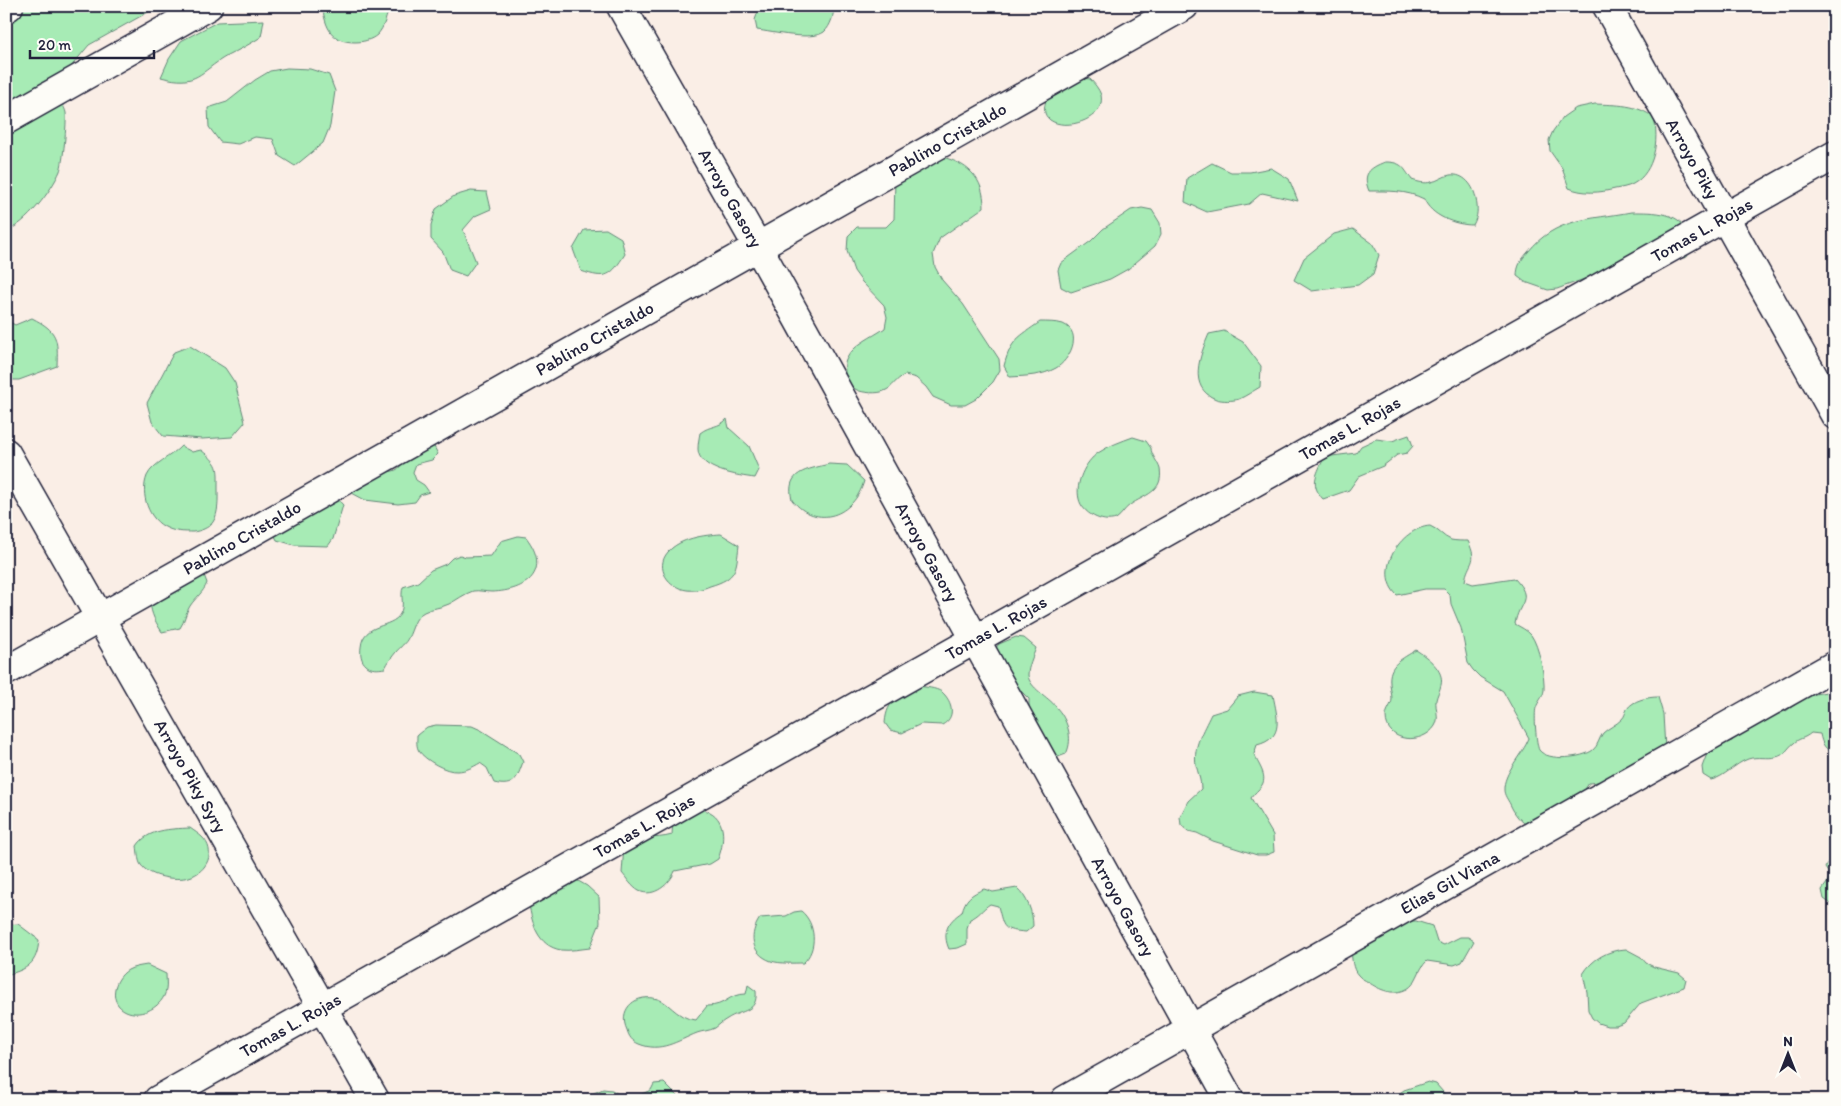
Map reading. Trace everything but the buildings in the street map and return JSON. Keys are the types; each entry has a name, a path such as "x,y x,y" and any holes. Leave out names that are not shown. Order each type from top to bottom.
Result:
{"street":[{"path":"6,120 208,6"},
{"name":"Arroyo Gasory","path":"621,6 758,247 1230,1100"},
{"name":"Pablino Cristaldo","path":"6,671 1184,6"},
{"name":"Arroyo Piky","path":"1607,6 1835,415"},
{"name":"Tomas L. Rojas","path":"158,1100 1835,155"},
{"name":"Arroyo Piky Syry","path":"6,453 375,1100"},
{"name":"Elias Gil Viana","path":"1065,1100 1835,665"}],"green space":[{"path":"6,6 159,6 89,45 64,75 55,93 66,113 60,171 38,206 22,222 6,231 6,103 13,93 12,88 6,91"},
{"path":"322,6 390,6 380,32 367,40 355,42 340,39 331,32 325,21"},
{"path":"760,6 834,6 832,20 824,32 818,35 801,36 757,30 755,20"},
{"path":"264,20 261,37 197,76 183,80 161,77 169,59 181,41 217,22"},
{"path":"287,68 310,69 329,75 335,91 330,126 323,143 295,166 279,156 273,139 255,137 238,144 220,142 209,127 208,108 227,102 270,71"},
{"path":"1072,77 1090,79 1101,95 1101,105 1096,113 1078,123 1067,124 1050,120 1045,113 1045,107 1051,87"},
{"path":"1595,104 1634,108 1648,113 1654,118 1656,135 1651,163 1640,179 1631,185 1598,192 1586,192 1569,188 1562,168 1550,151 1549,140 1563,117 1576,108"},
{"path":"939,156 966,167 977,180 983,196 984,207 940,238 933,254 935,267 942,280 963,304 999,359 1000,370 993,382 976,399 965,405 951,405 933,397 916,378 905,375 887,390 870,393 860,391 853,388 845,372 845,364 849,354 858,345 885,328 887,317 884,305 854,271 847,251 848,236 857,227 886,227 894,219 895,180"},
{"path":"1385,162 1399,164 1412,180 1419,182 1429,183 1450,175 1464,178 1471,185 1476,199 1477,212 1473,225 1451,221 1438,215 1427,205 1424,199 1417,196 1397,192 1369,191 1366,180 1368,172"},
{"path":"1212,163 1231,172 1250,172 1271,168 1289,179 1298,201 1262,193 1249,204 1207,212 1185,202 1187,178"},
{"path":"471,191 487,192 491,209 475,216 463,230 476,262 466,276 450,270 443,252 431,239 431,225 436,209 454,196"},
{"path":"1142,208 1152,210 1160,223 1161,234 1155,246 1128,269 1110,279 1071,292 1061,287 1058,270 1061,263 1091,241 1103,229 1131,210"},
{"path":"1631,212 1658,213 1675,218 1686,229 1689,238 1690,250 1687,257 1665,263 1613,264 1587,278 1557,289 1548,290 1525,282 1517,276 1523,258 1550,232 1575,222"},
{"path":"606,229 621,238 625,254 616,267 608,274 597,275 581,271 573,249 584,230"},
{"path":"1353,229 1372,243 1379,255 1373,274 1358,285 1312,291 1294,280 1304,258 1334,234"},
{"path":"32,318 47,327 55,337 57,366 19,380 6,380 6,320 15,325"},
{"path":"1040,322 1061,323 1069,328 1073,334 1073,340 1066,359 1056,368 1045,373 1010,377 1004,366 1013,344 1021,335"},
{"path":"1224,331 1243,342 1261,366 1260,387 1242,398 1234,400 1218,400 1207,394 1201,387 1199,379 1198,370 1202,351 1209,334"},
{"path":"190,346 225,368 235,383 245,422 232,437 202,439 163,436 152,422 147,403 174,352"},
{"path":"727,419 729,428 749,446 759,470 755,478 720,471 705,462 700,456 698,449 700,433 721,424"},
{"path":"1409,435 1413,446 1407,453 1397,455 1383,466 1359,476 1349,490 1323,499 1319,494 1315,480 1323,460 1332,456 1356,453 1361,446 1376,439 1392,441"},
{"path":"1133,437 1146,441 1151,448 1160,469 1159,483 1152,492 1126,508 1116,519 1099,519 1084,509 1079,499 1078,486 1082,473 1098,453"},
{"path":"432,443 438,454 432,460 416,464 413,472 416,480 424,485 429,492 420,495 415,502 398,504 365,500 350,492 377,474 394,471 400,467 404,457"},
{"path":"181,446 192,452 201,450 212,459 218,471 218,501 215,518 207,528 193,532 173,530 160,524 150,513 144,491 150,471"},
{"path":"829,464 847,465 864,481 852,503 843,510 834,515 812,515 792,500 792,483 800,473"},
{"path":"333,494 343,505 333,539 328,546 294,545 277,540 273,532"},
{"path":"1430,526 1451,540 1468,541 1473,558 1465,581 1473,584 1514,578 1523,591 1524,601 1515,624 1531,635 1541,661 1544,684 1542,697 1535,711 1535,722 1538,747 1543,754 1566,758 1588,753 1595,748 1603,733 1622,719 1627,709 1633,703 1658,697 1663,714 1665,749 1652,758 1642,758 1632,767 1617,775 1602,781 1589,783 1570,813 1530,827 1521,820 1505,796 1504,790 1510,770 1529,738 1503,691 1480,677 1468,663 1461,628 1451,604 1450,595 1444,589 1425,589 1397,595 1390,586 1389,564 1393,553 1409,534"},
{"path":"721,534 739,545 736,567 726,580 702,589 693,590 680,588 669,581 663,571 663,564 664,558 673,547 693,538"},
{"path":"518,536 526,537 537,560 536,569 532,577 525,583 505,591 473,591 446,605 424,612 418,617 407,640 385,668 372,668 364,663 361,652 363,639 367,633 391,622 400,614 403,587 418,582 431,570 446,564 452,558 460,555 466,557 491,556 501,541"},
{"path":"176,561 201,567 207,583 204,590 188,609 180,628 162,632 153,615 150,600 151,593 160,567"},
{"path":"1016,637 1024,638 1036,648 1029,669 1029,680 1035,688 1053,703 1066,723 1069,742 1066,754 1040,760 1027,716 1029,699 1022,692 1014,689 994,650 999,644"},
{"path":"1416,650 1434,664 1442,679 1436,700 1437,720 1435,726 1422,736 1406,738 1392,732 1388,726 1386,714 1392,699 1390,676 1391,671 1401,659"},
{"path":"918,686 934,689 946,696 951,705 949,718 942,725 921,724 902,733 890,730 885,723 891,703"},
{"path":"1254,692 1273,695 1277,719 1277,726 1272,737 1266,742 1257,745 1254,754 1263,773 1264,781 1251,798 1273,835 1274,852 1266,855 1257,855 1188,831 1181,825 1180,817 1188,801 1201,789 1195,758 1199,739 1211,714 1227,709 1238,696"},
{"path":"1835,692 1835,753 1824,746 1820,734 1811,733 1796,741 1779,756 1748,759 1711,780 1703,775 1702,767 1708,751 1716,746 1732,741 1754,715 1786,711 1800,701 1815,694"},
{"path":"436,725 472,726 519,754 523,762 517,777 511,783 494,783 487,768 480,763 466,770 452,771 431,762 419,751 417,735 427,727"},
{"path":"694,808 710,812 722,827 723,840 718,859 710,864 675,871 669,881 656,891 645,893 636,889 622,873 624,846 635,840 672,835 673,818"},
{"path":"190,828 202,837 209,848 208,860 201,871 189,877 177,879 156,875 141,865 137,846 147,836 160,831"},
{"path":"1835,856 1835,904 1831,904 1824,899 1822,890 1830,875 1825,868 1829,860"},
{"path":"573,878 587,886 599,897 600,923 590,948 561,950 553,948 542,939 534,926 529,904"},
{"path":"1017,888 1029,905 1033,926 1026,932 1008,929 1003,924 998,906 990,904 970,919 967,928 967,944 949,949 946,938 947,928 962,912 969,898 984,889 993,892"},
{"path":"801,911 810,922 812,929 813,944 808,958 803,963 787,963 775,962 764,958 755,948 753,937 756,924 760,918 786,916"},
{"path":"1408,921 1416,921 1432,926 1437,942 1444,945 1460,937 1468,937 1474,941 1462,962 1454,965 1427,961 1413,984 1402,991 1382,990 1360,977 1353,967 1351,950"},
{"path":"18,924 39,940 38,948 33,960 26,968 6,975 6,925"},
{"path":"1626,949 1654,967 1679,973 1686,979 1684,987 1641,1003 1624,1023 1616,1026 1607,1026 1598,1023 1592,1018 1588,1010 1583,974 1601,956 1613,951"},
{"path":"147,965 166,974 164,996 150,1010 138,1013 126,1011 120,1007 115,997 116,985 128,970"},
{"path":"748,985 756,991 756,998 752,1007 713,1029 697,1033 662,1047 637,1043 628,1032 624,1017 626,1011 629,1006 639,999 659,999 682,1016 696,1020 707,1006 719,1004 735,996 746,994"},
{"path":"1428,1082 1436,1084 1450,1100 1390,1100 1404,1090"},
{"path":"664,1083 681,1100 628,1100 651,1090 654,1084"},
{"path":"603,1089 612,1090 627,1100 578,1100"},
{"path":"495,1092 504,1093 516,1100 482,1100 487,1094"}]}
